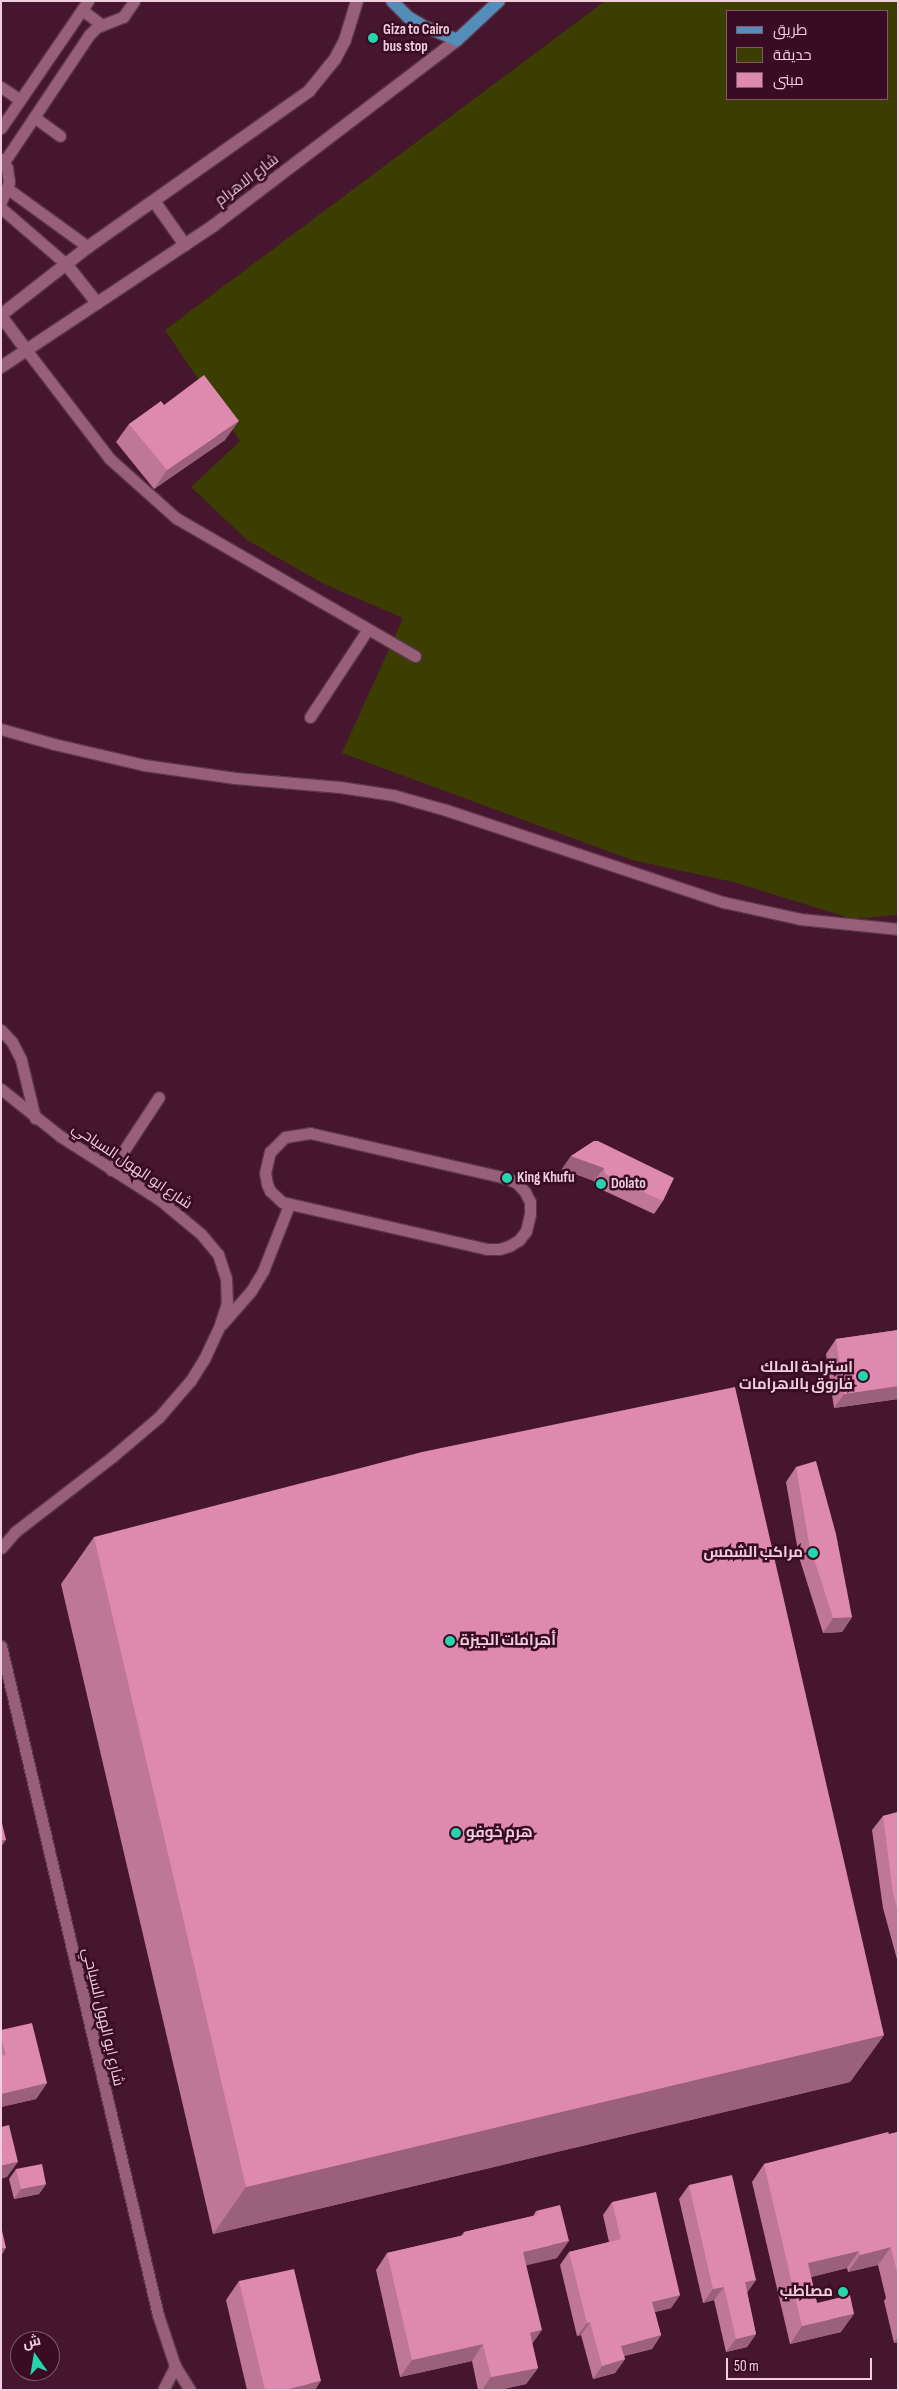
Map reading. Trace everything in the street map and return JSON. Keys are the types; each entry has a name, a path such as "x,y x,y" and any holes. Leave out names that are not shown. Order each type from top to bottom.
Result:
{"main road":[{"path":"392,1 408,17 423,26 457,40"},
{"name":"شارع الاهرام","path":"457,40 499,1"}],"street":[{"path":"27,351 1,315 88,247 309,91 323,76 342,47 358,1"},
{"name":"شارع الاهرام","path":"1,367 213,226 457,40"},
{"path":"154,201 185,245"},
{"path":"66,264 97,303"}],"lane":[{"path":"1,202 8,190 9,175 2,160 34,117 89,35 102,25 123,17 131,2"},
{"path":"1,128 85,5 102,25"},
{"path":"1,87 20,100"},
{"path":"34,117 60,136"},
{"path":"8,190 88,247"},
{"path":"1,208 66,264"},
{"path":"27,351 110,459 176,518 414,656"},
{"path":"310,717 368,629"},
{"path":"1,729 54,744 144,765 235,778 340,787 394,795 446,810 723,902 800,919 898,929"},
{"path":"1,1030 12,1042 21,1060 36,1118"},
{"name":"شارع ابو الهول السياحي","path":"1,1089 36,1118 111,1170 160,1200 202,1234 218,1254 226,1278 227,1303 220,1325 204,1359 159,1417 112,1457 15,1532 1,1548"},
{"path":"111,1170 159,1097"},
{"path":"310,1133 507,1178 517,1183 525,1192 530,1202 530,1214 526,1231 519,1240 499,1249 478,1247 289,1205 282,1202 270,1191 265,1173 266,1162 270,1152 285,1137 310,1133"},
{"path":"220,1325 251,1291 263,1271 289,1205"},
{"name":"شارع ابو الهول السياحي","path":"1,1646 147,2272 158,2315 175,2366 190,2390"},
{"path":"163,2390 175,2366"}],"green space":[{"path":"605,1 898,1 898,915 853,919 733,882 632,860 342,753 403,618 322,583 247,540 191,487 240,441 165,330"}],"building":[{"path":"204,375 239,421 167,470 129,424 161,401 164,405"},
{"path":"594,1141 598,1141 674,1178 663,1201 605,1174 604,1168 571,1156"},
{"name":"استراحة الملك فاروق بالاهرامات","path":"898,1330 898,1386 844,1394 836,1339"},
{"name":"هرم خوفو","path":"735,1387 884,2035 246,2187 94,1537 422,1452"},
{"path":"816,1461 836,1534 852,1617 833,1618 809,1543 796,1467"},
{"path":"898,1812 898,1911 893,1893 883,1816"},
{"path":"1,1819 6,1840 1,1841"},
{"path":"32,2023 47,2083 1,2094 1,2056 6,2055 1,2030"},
{"path":"9,2125 18,2162 1,2166 1,2127"},
{"path":"888,2132 889,2134 898,2132 898,2276 891,2247 860,2255 859,2251 808,2263 817,2303 850,2295 854,2314 802,2326 764,2164"},
{"path":"42,2164 46,2184 21,2189 16,2169"},
{"path":"732,2175 756,2280 745,2282 756,2334 736,2339 724,2287 713,2289 689,2185"},
{"path":"656,2192 680,2295 652,2302 661,2335 621,2346 625,2359 602,2366 590,2322 587,2323 569,2252 621,2239 612,2202"},
{"path":"560,2205 569,2241 523,2252 542,2330 530,2333 538,2368 491,2377 483,2344 412,2360 387,2253 537,2215 536,2211"},
{"path":"1,2226 6,2248 1,2249"},
{"path":"294,2269 321,2381 284,2390 265,2390 239,2281"}],"place":[{"name":"Giza to Cairo bus stop","path":"373,38"},
{"name":"King Khufu","path":"507,1178"},
{"name":"Dolato","path":"601,1184"},
{"name":"استراحة الملك فاروق بالاهرامات","path":"863,1376"},
{"name":"مراكب الشمس","path":"813,1553"},
{"name":"أهرامات الجيزة","path":"450,1641"},
{"name":"هرم خوفو","path":"456,1833"},
{"name":"مصاطب","path":"843,2292"}]}
